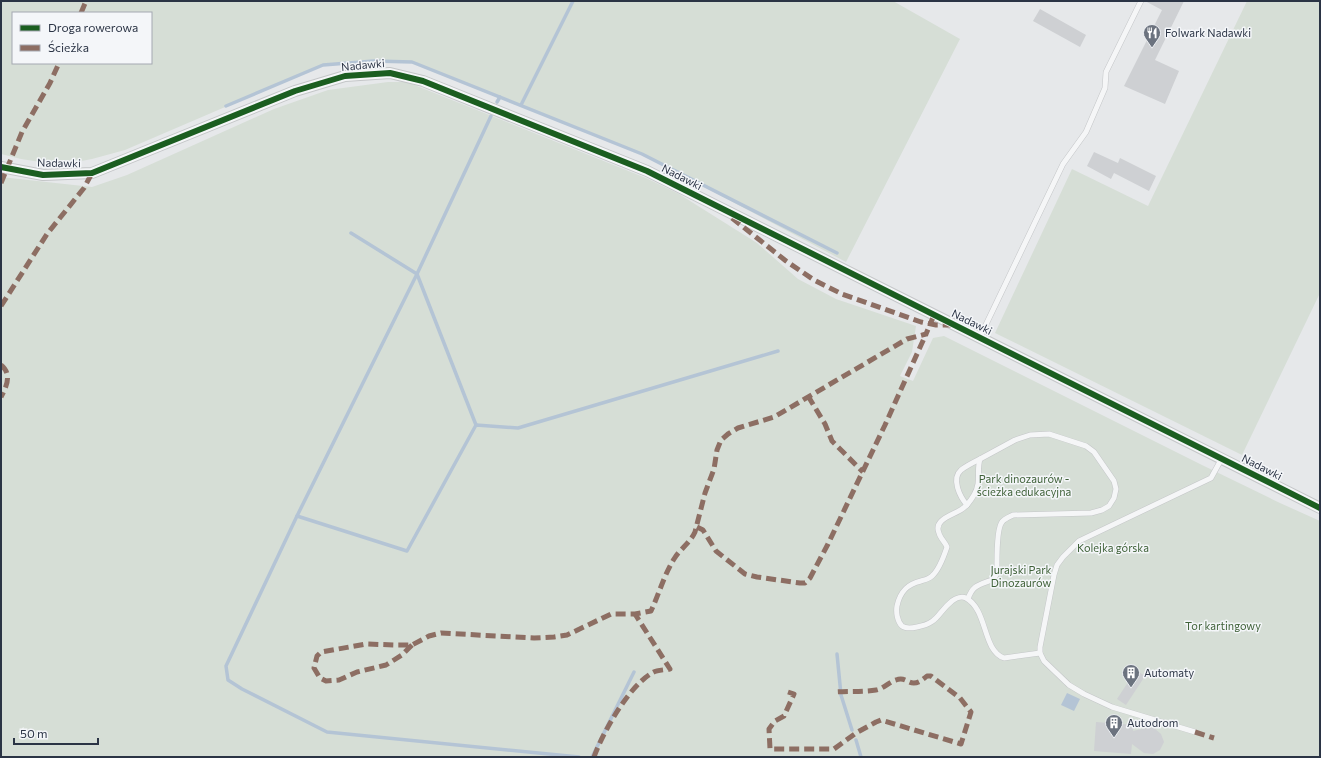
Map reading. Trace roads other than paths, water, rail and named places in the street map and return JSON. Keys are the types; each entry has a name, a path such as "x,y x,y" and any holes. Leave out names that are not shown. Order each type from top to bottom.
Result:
{"street":[{"name":"Nadawki","path":"1,167 43,175 92,173 294,91 345,76 390,72 423,81 647,171 1320,508"}],"lane":[{"path":"980,337 1063,164 1086,132 1105,88 1106,72 1141,1"},
{"path":"967,505 961,498 957,485 957,477 959,472 1015,440 1030,435 1049,434 1086,446 1094,452 1114,481 1116,489 1114,498 1109,506 1102,510 1085,513 1013,515 1002,522 999,530 997,573 994,579 981,583 974,588 970,592 968,600"},
{"path":"1195,732 1112,707 1094,700 1070,685 1044,661 1040,653 1057,565 1073,547 1079,541 1112,524 1212,478 1222,458"},
{"path":"980,459 979,484 974,495 967,505 961,510 943,519 938,527 938,533 947,546 935,573 930,578 909,585 901,593 896,610 898,619 902,626 907,628 930,624 953,600 960,597 965,597 972,603 980,615 991,645 996,654 1004,658 1040,653"}],"water":[{"path":"1067,693 1080,699 1074,711 1061,705"}],"waterway":[{"path":"521,105 573,1"},
{"path":"226,106 323,65 374,61 412,62 642,154 837,253"},
{"path":"497,102 500,97"},
{"path":"491,116 417,274 297,516 226,666 228,680 242,689 327,732 579,757"},
{"path":"351,233 417,274 476,425"},
{"path":"297,516 407,551 476,425 518,428 778,351"},
{"path":"837,654 841,695 852,730"},
{"path":"592,757 634,672"},
{"path":"856,740 861,757"}],"place":[{"name":"Folwark Nadawki","path":"1152,48"},
{"name":"Automaty","path":"1131,688"},
{"name":"Autodrom","path":"1114,738"}],"park label":[{"name":"Park dinozaurów - ścieżka edukacyjna","path":"1024,485"},
{"name":"Kolejka górska","path":"1113,548"},
{"name":"Jurajski Park Dinozaurów","path":"1021,576"},
{"name":"Tor kartingowy","path":"1223,626"}]}
